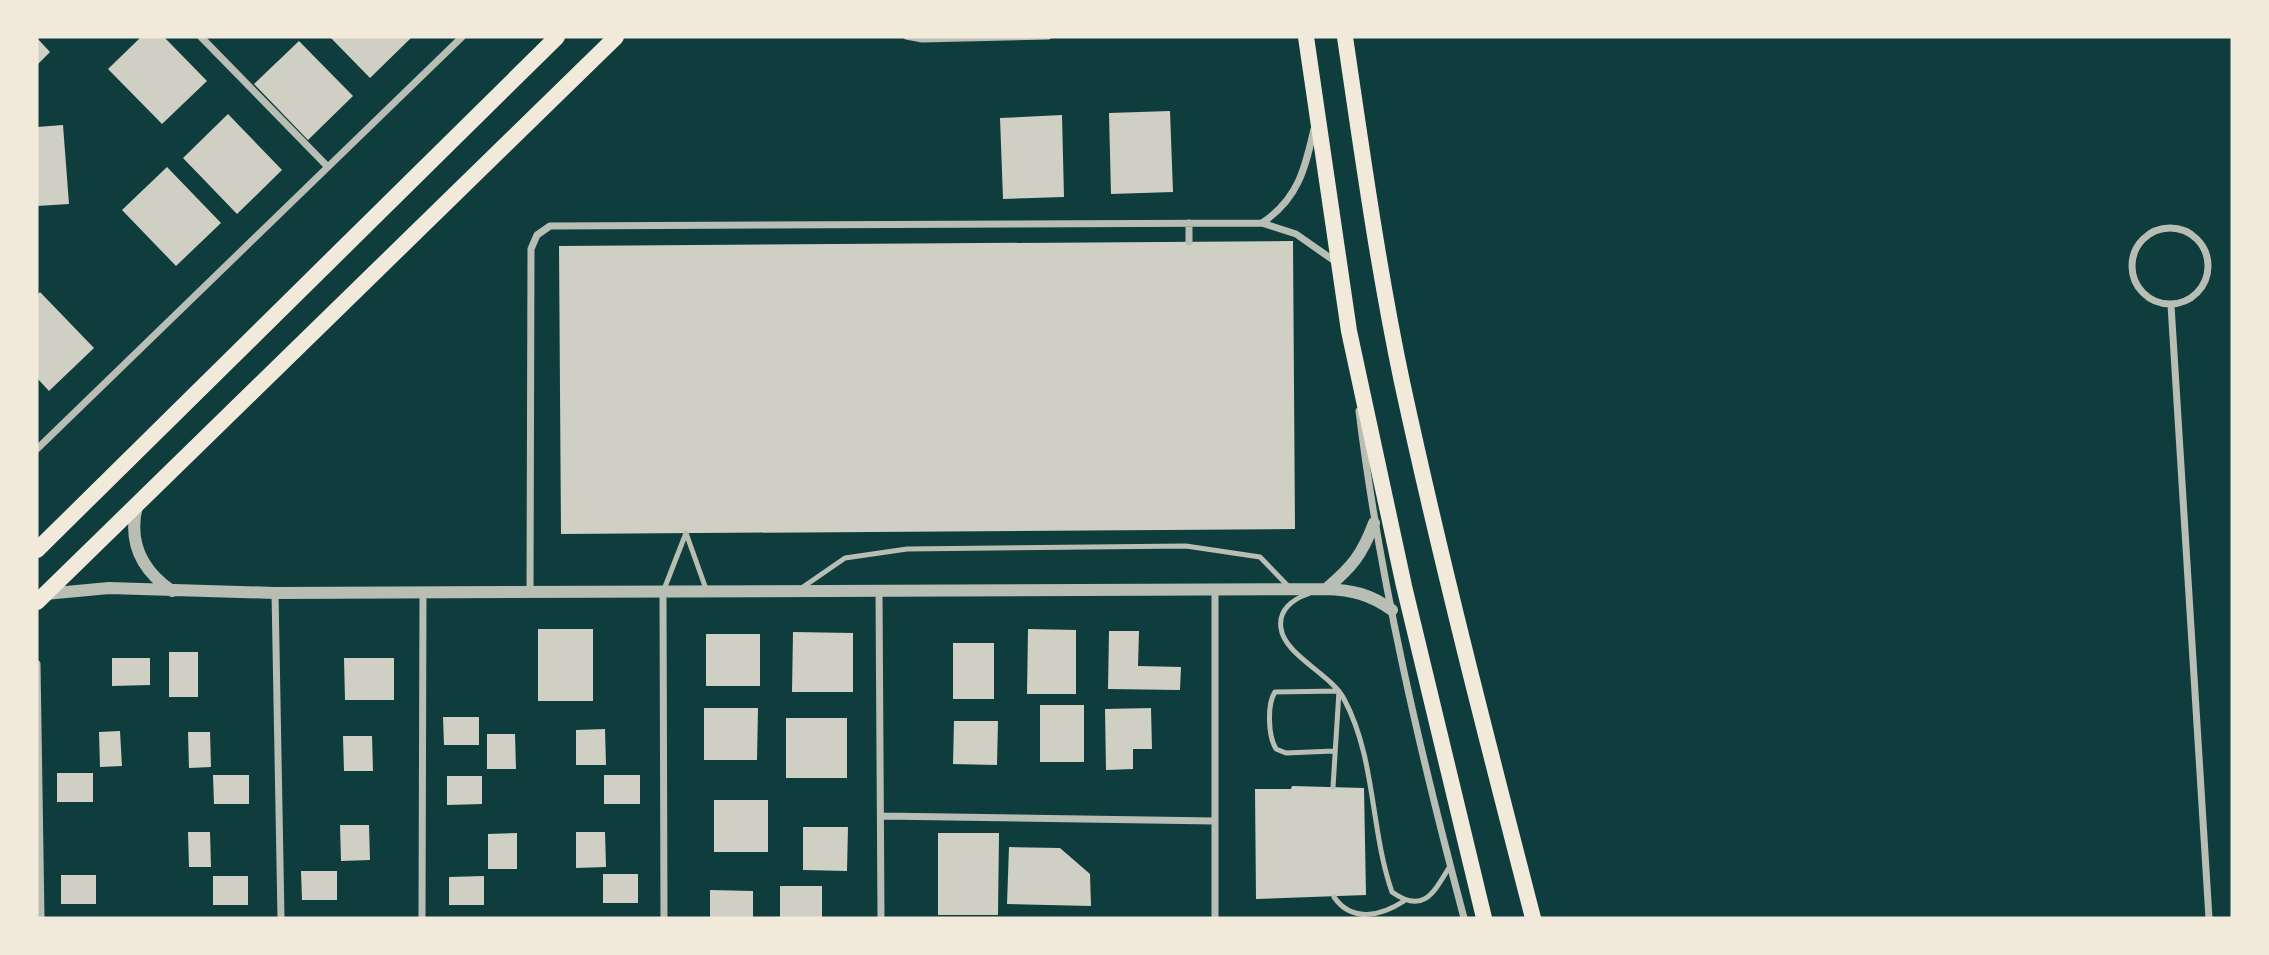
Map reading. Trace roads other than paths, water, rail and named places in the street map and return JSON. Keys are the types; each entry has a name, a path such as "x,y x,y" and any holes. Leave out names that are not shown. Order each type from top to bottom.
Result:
{"main road":[{"path":"37,550 557,37"},
{"path":"41,598 616,37"},
{"path":"1306,37 1349,331 1404,586 1484,918"},
{"path":"1345,37 1366,181 1402,379 1458,628 1533,918"}],"street":[{"path":"201,37 328,167"},
{"path":"37,449 462,37"},
{"path":"1262,223 1282,208 1297,188 1317,118"},
{"path":"1189,223 1189,242"},
{"path":"530,592 531,249 537,235 550,226 1262,223 1311,243 1339,265"},
{"path":"2175,228 2191,234 2203,245 2208,261 2207,277 2200,291 2187,301 2171,305 2156,302 2143,294 2134,281 2131,266 2135,250 2145,237 2159,230 2175,228"},
{"path":"2171,305 2209,918"},
{"path":"1349,331 1374,523 1464,918"},
{"path":"138,501 133,526 137,551 148,571 172,591"},
{"path":"1326,589 1347,572 1363,552 1374,523"},
{"path":"41,598 109,588 275,593 1326,589 1353,590 1374,597 1392,610"},
{"path":"1215,589 1215,918"},
{"path":"879,590 881,918"},
{"path":"422,592 422,918"},
{"path":"663,592 664,918"},
{"path":"275,593 281,918"},
{"path":"37,664 41,918"},
{"path":"881,816 1215,821"}],"lane":[{"path":"906,37 922,40 1049,37"},
{"path":"663,592 685,533 706,591"},
{"path":"798,591 845,558 907,549 1186,546 1260,557 1290,589"},
{"path":"1326,589 1301,596 1289,604 1280,616 1280,630 1303,659 1339,691 1366,762 1392,892 1405,901 1420,902 1433,894 1450,866"},
{"path":"1334,751 1286,753 1276,749 1271,736 1271,698 1278,691 1339,691"},
{"path":"1333,787 1339,691"},
{"path":"1334,897 1345,909 1362,915 1385,912 1405,901"}]}
